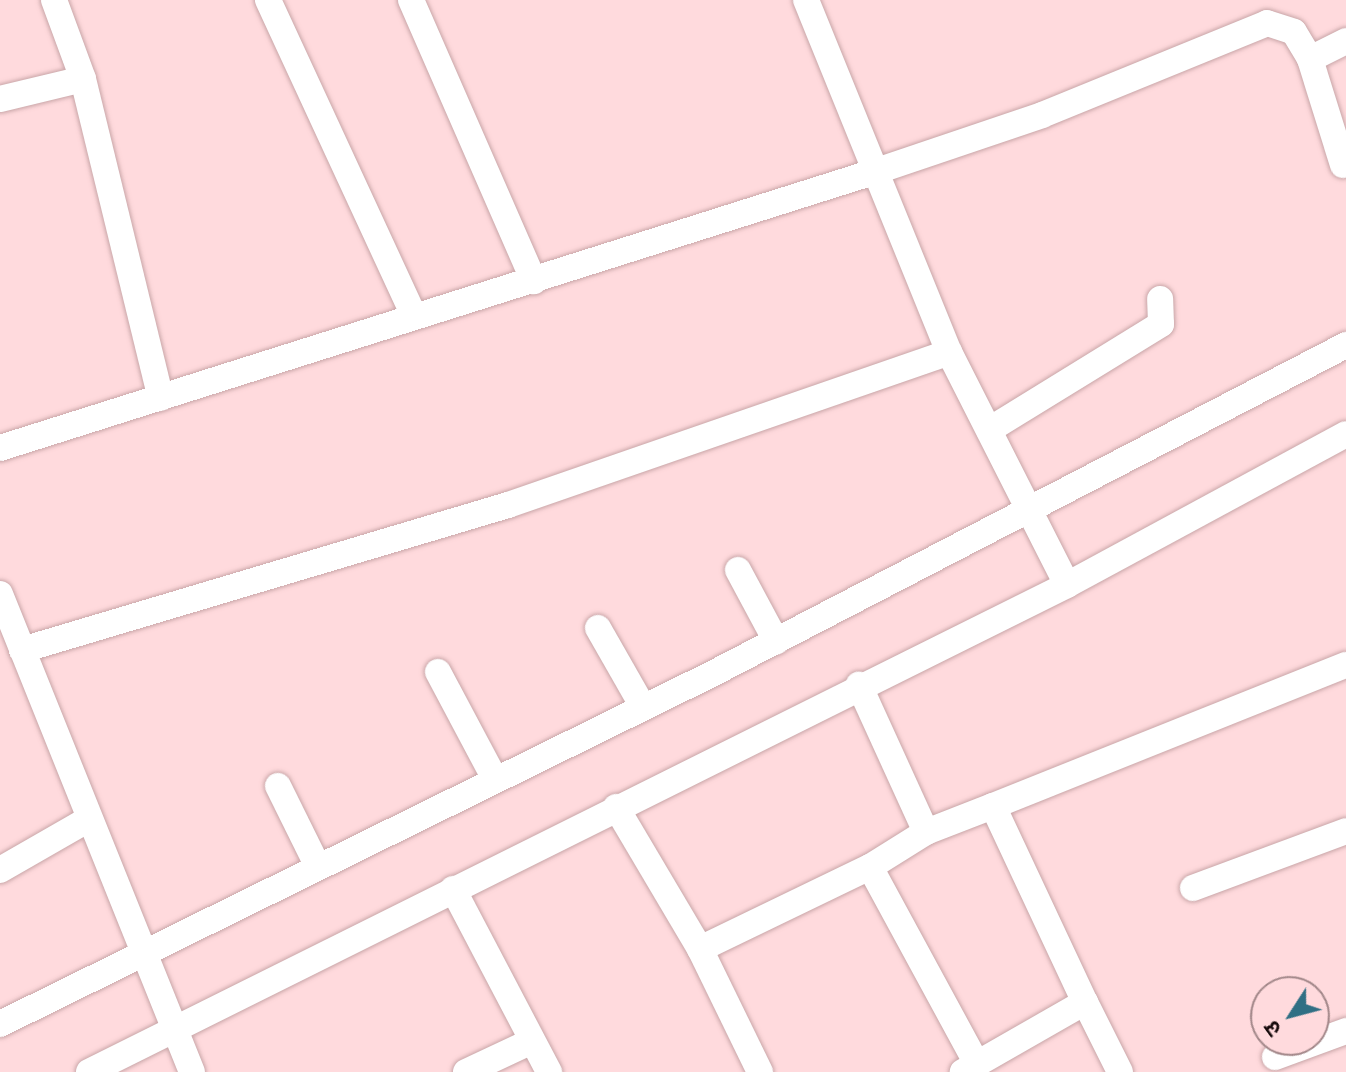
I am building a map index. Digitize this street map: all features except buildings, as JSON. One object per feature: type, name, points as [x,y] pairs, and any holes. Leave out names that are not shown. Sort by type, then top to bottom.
[{"type":"street","points":[[54,0],[83,79],[161,398]]},
{"type":"street","points":[[268,0],[414,316]]},
{"type":"street","points":[[411,0],[534,281]]},
{"type":"street","points":[[806,0],[949,352],[1067,585]]},
{"type":"street","points":[[0,448],[874,172],[1042,115],[1267,23],[1294,32],[1310,59],[1343,165]]},
{"type":"street","points":[[1310,59],[1346,41]]},
{"type":"street","points":[[0,99],[83,79]]},
{"type":"street","points":[[989,430],[1161,324],[1160,299]]},
{"type":"street","points":[[0,1024],[776,641],[1346,345]]},
{"type":"street","points":[[22,650],[508,505],[949,352]]},
{"type":"street","points":[[89,1072],[169,1029],[859,685],[1067,585],[1346,434]]},
{"type":"street","points":[[738,570],[776,641]]},
{"type":"street","points":[[1,601],[87,820],[143,951],[169,1029],[192,1072]]},
{"type":"street","points":[[598,628],[643,707]]},
{"type":"street","points":[[700,949],[870,867],[926,832],[1346,665]]},
{"type":"street","points":[[438,672],[495,779]]},
{"type":"street","points":[[859,685],[926,832]]},
{"type":"street","points":[[278,786],[317,865]]},
{"type":"street","points":[[993,806],[1120,1072]]},
{"type":"street","points":[[616,807],[700,949],[760,1072]]},
{"type":"street","points":[[0,870],[87,820]]},
{"type":"street","points":[[1193,888],[1346,831]]},
{"type":"street","points":[[870,867],[970,1068],[1085,1002]]},
{"type":"street","points":[[453,889],[549,1072]]},
{"type":"street","points":[[1275,1057],[1346,1031]]},
{"type":"street","points":[[466,1072],[532,1041]]}]
